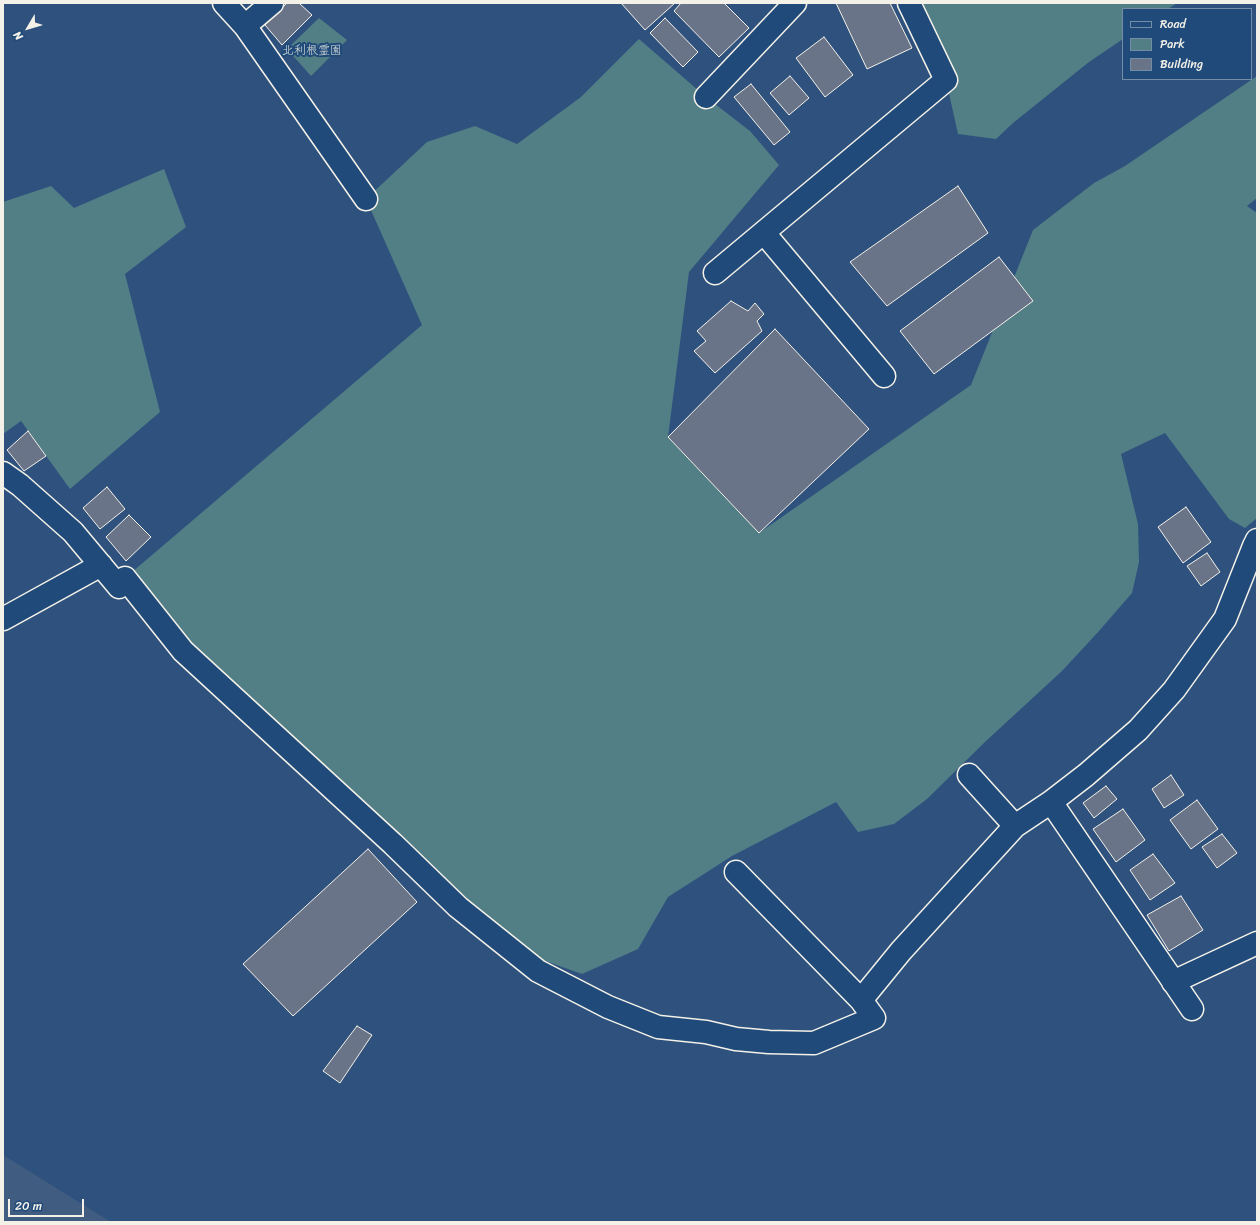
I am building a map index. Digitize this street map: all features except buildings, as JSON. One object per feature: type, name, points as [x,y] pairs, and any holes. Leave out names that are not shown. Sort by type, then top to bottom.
[{"type":"street","points":[[224,3],[245,26],[366,200]]},
{"type":"street","points":[[245,26],[272,3]]},
{"type":"street","points":[[706,97],[795,3]]},
{"type":"street","points":[[715,273],[946,80],[909,3]]},
{"type":"street","points":[[764,233],[884,376]]},
{"type":"street","points":[[3,473],[20,485],[73,532],[119,587],[125,578],[183,652],[393,844],[458,907],[538,971],[608,1007],[658,1027],[706,1032],[736,1038],[769,1042],[814,1043],[874,1018],[861,1000],[736,872]]},
{"type":"street","points":[[861,1000],[901,951],[1015,826],[1051,802],[1138,730],[1174,690],[1225,619],[1257,540]]},
{"type":"street","points":[[3,619],[101,565]]},
{"type":"street","points":[[969,775],[1015,826]]},
{"type":"street","points":[[1051,802],[1192,1009]]},
{"type":"street","points":[[1173,982],[1257,943]]},
{"type":"shaded area","points":[[3,1155],[111,1222],[3,1222]]},
{"type":"green space","points":[[898,3],[1177,3],[1170,8],[1122,8],[1122,40],[1089,62],[1013,123],[996,139],[958,134],[946,80]]},
{"type":"green space","name":"北利根霊園","points":[[319,18],[347,40],[311,76],[287,49]]},
{"type":"green space","points":[[639,39],[706,97],[750,131],[779,165],[689,272],[668,437],[759,533],[971,385],[1033,230],[1094,183],[1125,166],[1257,76],[1257,198],[1247,206],[1257,213],[1257,518],[1245,528],[1229,519],[1165,433],[1121,454],[1138,524],[1139,562],[1132,593],[1062,671],[986,741],[927,799],[894,824],[858,832],[836,802],[732,856],[668,897],[638,949],[582,974],[509,948],[415,866],[125,578],[422,325],[366,199],[427,142],[475,126],[517,144],[581,97]]},
{"type":"green space","points":[[164,169],[186,227],[125,274],[160,412],[70,489],[21,421],[3,434],[3,202],[51,186],[74,208]]}]
